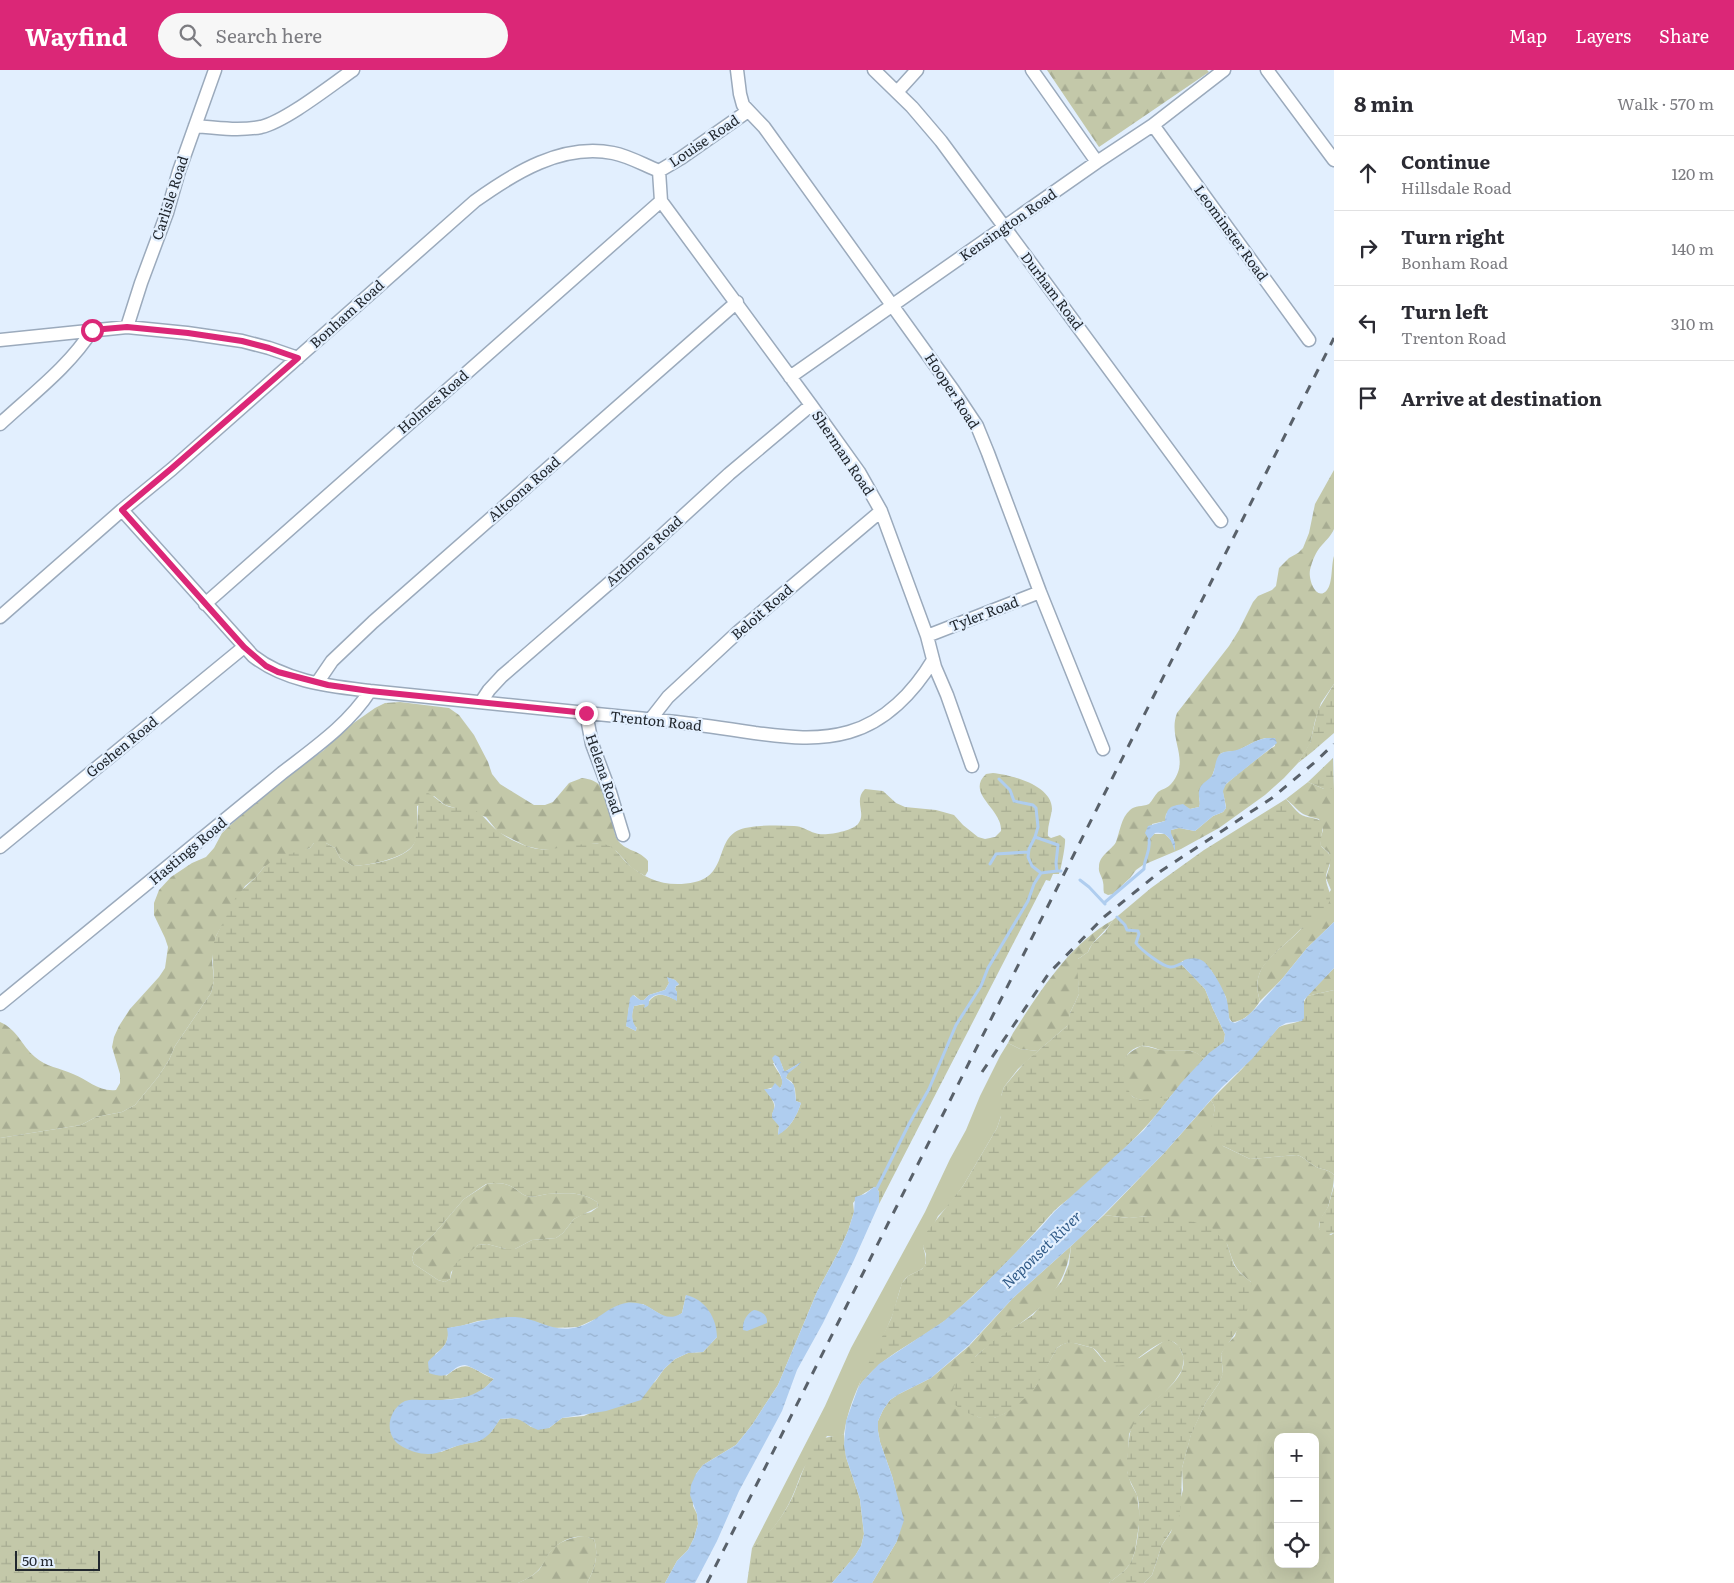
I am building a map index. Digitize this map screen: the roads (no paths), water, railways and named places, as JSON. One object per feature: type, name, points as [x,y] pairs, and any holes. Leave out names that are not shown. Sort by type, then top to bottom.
[{"type":"street","name":"Carlisle Road","points":[[127,327],[215,70]]},
{"type":"street","points":[[195,126],[231,129],[272,123],[353,70]]},
{"type":"street","name":"Hooper Road","points":[[737,70],[741,100],[748,111],[764,127],[977,426],[1040,592],[1104,749]]},
{"type":"street","name":"Durham Road","points":[[874,70],[912,107],[941,141],[1221,521]]},
{"type":"street","points":[[897,92],[917,70]]},
{"type":"street","points":[[1032,70],[1097,162]]},
{"type":"street","name":"Kensington Road","points":[[790,377],[1097,162],[1154,125],[1224,70]]},
{"type":"street","points":[[1267,70],[1334,160]]},
{"type":"street","name":"Louise Road","points":[[660,171],[748,111]]},
{"type":"street","name":"Leominster Road","points":[[1154,125],[1309,340]]},
{"type":"street","name":"Bonham Road","points":[[0,617],[475,201],[502,182],[534,165],[568,154],[598,152],[619,155],[660,171]]},
{"type":"street","points":[[660,171],[662,201]]},
{"type":"street","name":"Sherman Road","points":[[662,201],[812,405],[859,472],[881,511],[972,766]]},
{"type":"street","name":"Holmes Road","points":[[204,604],[662,201]]},
{"type":"street","name":"Altoona Road","points":[[317,683],[332,661],[380,615],[737,302]]},
{"type":"street","points":[[0,340],[127,327],[242,341],[298,358]]},
{"type":"street","points":[[0,424],[66,364],[84,344],[92,330]]},
{"type":"street","name":"Ardmore Road","points":[[481,702],[502,676],[622,572],[729,474],[812,405]]},
{"type":"street","name":"Trenton Road","points":[[122,510],[244,647],[272,669],[284,675],[317,683],[370,691],[802,738],[836,736],[864,727],[889,711],[911,690],[933,660]]},
{"type":"street","name":"Beloit Road","points":[[650,720],[668,697],[738,632],[881,511]]},
{"type":"street","name":"Tyler Road","points":[[927,636],[1040,592]]},
{"type":"street","name":"Goshen Road","points":[[0,847],[244,647]]},
{"type":"street","name":"Hastings Road","points":[[0,1004],[282,773],[323,742],[356,710],[370,691]]},
{"type":"street","name":"Helena Road","points":[[586,713],[592,744],[612,797],[623,835]]},
{"type":"water","points":[[1266,738],[1275,738],[1277,743],[1226,784],[1223,791],[1226,808],[1223,812],[1213,816],[1195,831],[1179,828],[1171,830],[1175,851],[1170,840],[1163,833],[1155,833],[1149,840],[1145,833],[1148,826],[1165,821],[1170,808],[1183,804],[1190,809],[1199,807],[1200,788],[1213,775],[1216,761],[1221,753],[1237,750]]},
{"type":"water","name":"Neponset River","points":[[1334,922],[1334,968],[1304,1000],[1304,1018],[1302,1021],[1286,1023],[1279,1027],[1252,1059],[1222,1087],[1165,1152],[1081,1237],[1013,1298],[969,1345],[931,1378],[890,1400],[878,1421],[878,1431],[904,1520],[897,1541],[872,1583],[832,1583],[855,1556],[861,1546],[864,1534],[860,1499],[844,1445],[846,1421],[862,1382],[879,1364],[944,1321],[973,1296],[1055,1211],[1144,1130],[1181,1083],[1209,1053],[1224,1042],[1225,1034],[1205,989],[1181,964],[1184,960],[1198,959],[1210,968],[1226,997],[1230,1021],[1235,1023],[1245,1018],[1255,1009],[1307,948]]},
{"type":"water","points":[[667,977],[679,984],[675,989],[677,1001],[663,995],[656,995],[649,1000],[648,1005],[644,1008],[645,1005],[643,1004],[634,1006],[632,1017],[636,1031],[626,1026],[630,998],[633,995],[640,1000],[644,1000],[649,995],[665,990],[669,983]]},
{"type":"water","points":[[775,1055],[779,1057],[784,1071],[801,1062],[786,1078],[794,1085],[796,1101],[801,1103],[792,1121],[778,1135],[779,1126],[772,1118],[774,1102],[764,1089],[771,1089],[775,1083],[780,1088],[782,1085],[781,1077],[772,1058]]},
{"type":"water","points":[[874,1187],[879,1192],[879,1204],[854,1260],[797,1370],[782,1411],[739,1491],[717,1541],[695,1583],[665,1583],[677,1561],[688,1550],[698,1524],[697,1514],[690,1495],[691,1485],[696,1474],[703,1465],[736,1445],[752,1425],[778,1385],[817,1292],[848,1231],[854,1212],[855,1197],[865,1194]]},
{"type":"water","points":[[686,1295],[693,1297],[709,1310],[715,1323],[717,1337],[703,1352],[688,1353],[675,1359],[664,1369],[641,1400],[606,1411],[562,1418],[549,1428],[538,1430],[521,1420],[513,1418],[500,1419],[483,1439],[432,1454],[409,1450],[397,1443],[392,1437],[390,1430],[391,1417],[399,1405],[405,1401],[462,1398],[479,1392],[494,1379],[465,1365],[456,1368],[447,1375],[442,1376],[429,1373],[428,1362],[443,1348],[447,1340],[447,1328],[498,1318],[515,1317],[561,1329],[569,1329],[590,1322],[613,1307],[628,1303],[643,1304],[662,1315],[671,1317],[682,1313]]},
{"type":"water","points":[[754,1310],[764,1314],[767,1323],[747,1331],[743,1330],[746,1318]]},
{"type":"waterway","points":[[999,779],[1010,790],[1014,801],[1033,805],[1036,808],[1038,827],[1029,849],[1028,857],[1032,866],[1041,873],[1057,871]]},
{"type":"waterway","points":[[1035,837],[1058,845],[1056,863],[1057,871],[1061,871]]},
{"type":"waterway","points":[[1104,903],[1144,869],[1149,840]]},
{"type":"waterway","points":[[990,864],[996,854],[1028,852]]},
{"type":"waterway","points":[[877,1188],[929,1089],[956,1025],[981,986],[988,968],[1028,901],[1034,884],[1041,873]]},
{"type":"waterway","points":[[1080,880],[1105,904]]},
{"type":"waterway","points":[[1117,917],[1127,930],[1138,931],[1136,943],[1157,961],[1170,967],[1185,963]]},
{"type":"railway","points":[[707,1583],[1334,338]]},
{"type":"railway","points":[[982,1072],[1049,973],[1104,917],[1161,871],[1272,798],[1334,744]]}]
